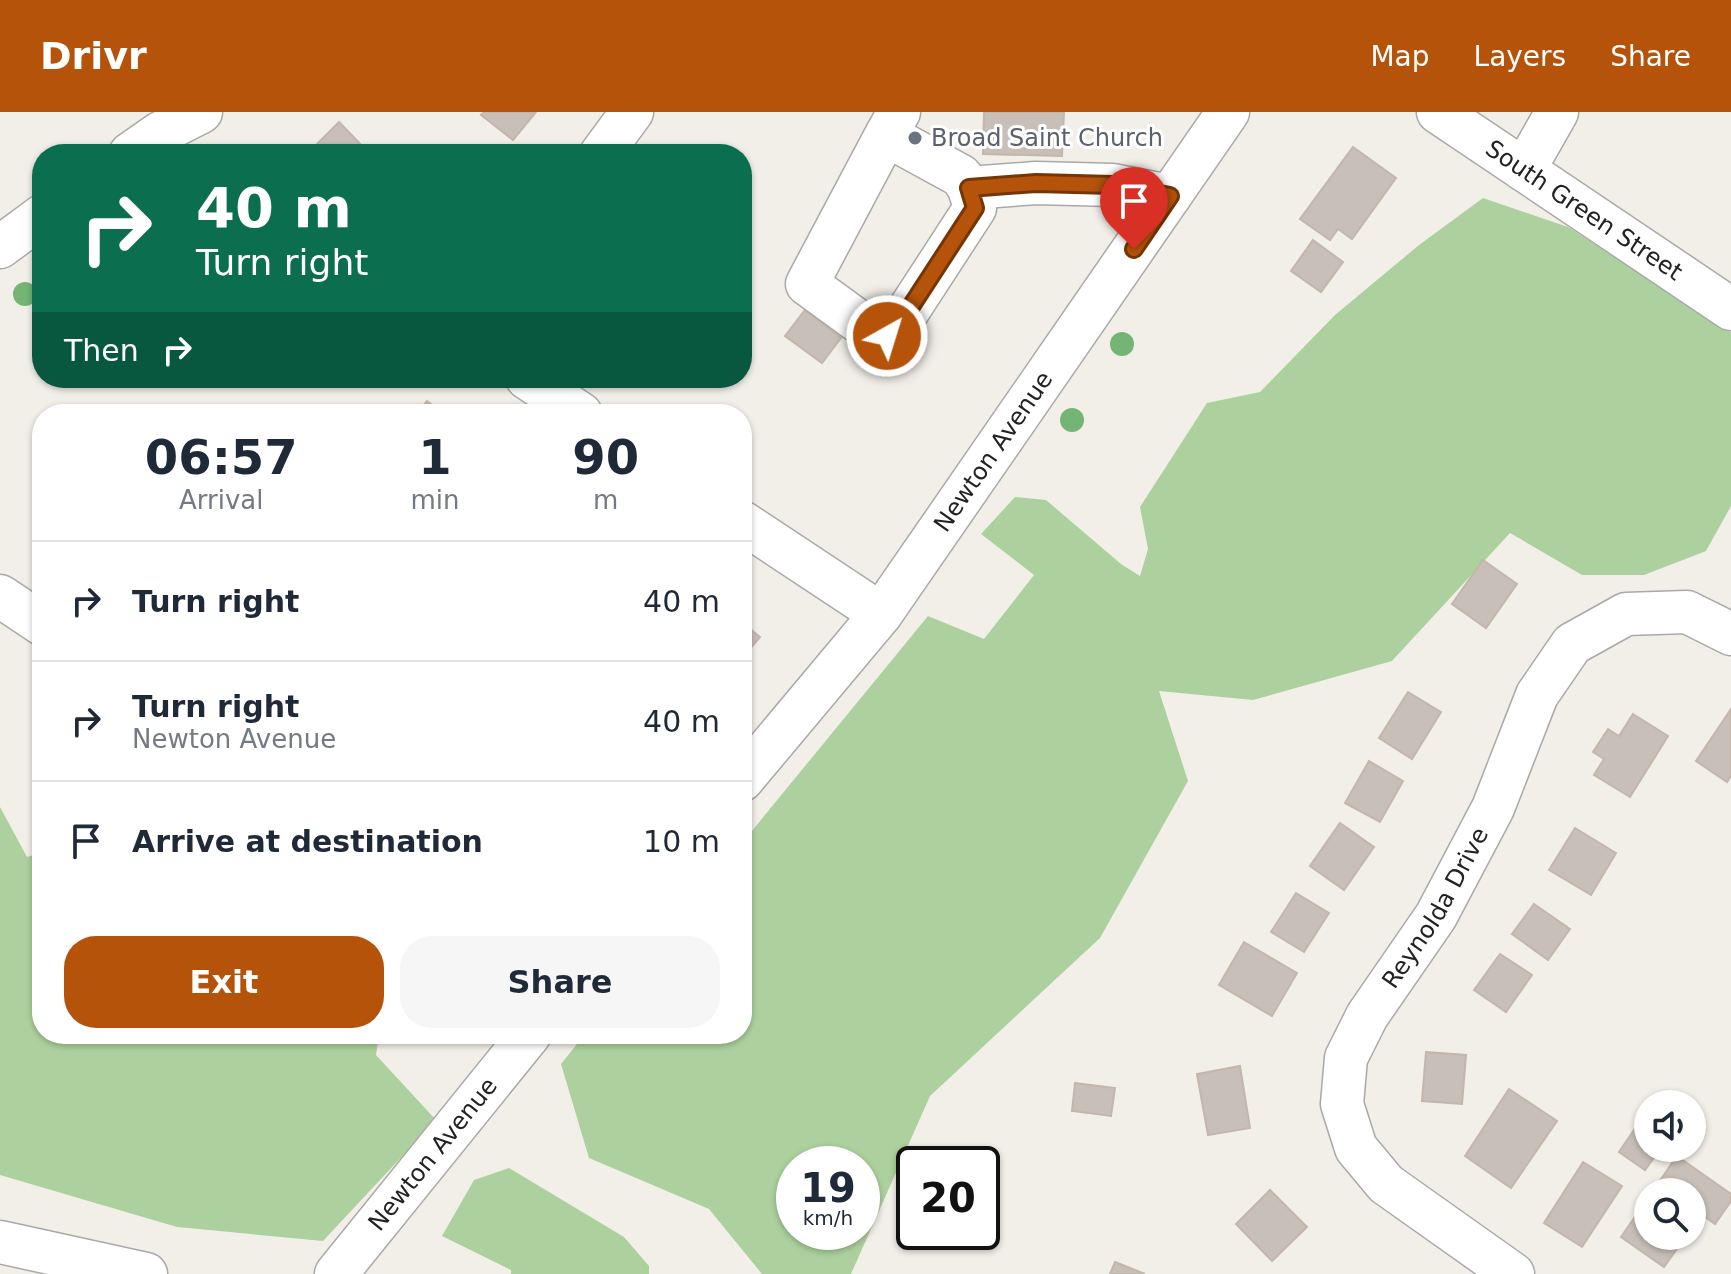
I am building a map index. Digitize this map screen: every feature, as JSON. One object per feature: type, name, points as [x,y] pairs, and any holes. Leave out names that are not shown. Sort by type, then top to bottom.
[{"type":"street","points":[[160,138],[201,112]]},
{"type":"street","points":[[608,144],[632,112]]},
{"type":"street","name":"Newton Avenue","points":[[752,768],[881,614],[1228,112]]},
{"type":"street","name":"South Green Street","points":[[1438,112],[1731,309]]},
{"type":"street","points":[[1524,170],[1557,112]]},
{"type":"street","points":[[892,123],[961,176],[969,188],[975,208],[895,331],[887,336],[877,335],[807,284],[892,123]]},
{"type":"street","points":[[969,188],[1036,183],[1113,185],[1170,196]]},
{"type":"street","points":[[0,247],[32,223]]},
{"type":"street","points":[[542,388],[566,404]]},
{"type":"street","points":[[752,529],[881,614]]},
{"type":"street","points":[[0,596],[32,617]]},
{"type":"street","name":"Reynolda Drive","points":[[1513,1274],[1386,1184],[1356,1148],[1342,1104],[1346,1058],[1367,1016],[1436,916],[1493,808],[1537,695],[1572,644],[1626,614],[1687,612],[1731,634]]},
{"type":"street","name":"Newton Avenue","points":[[336,1274],[522,1044]]},
{"type":"street","points":[[0,1242],[146,1274]]},
{"type":"green space","points":[[1483,198],[1568,227],[1731,332],[1731,506],[1706,551],[1644,575],[1582,575],[1510,533],[1392,661],[1253,700],[1159,691],[1188,781],[1100,938],[930,1096],[908,1146],[896,1146],[896,1173],[880,1209],[880,1146],[776,1146],[776,1250],[862,1250],[851,1274],[762,1274],[709,1209],[589,1158],[561,1064],[577,1044],[752,1044],[752,831],[928,616],[984,639],[1034,575],[981,534],[1015,497],[1046,500],[1121,564],[1140,576],[1148,549],[1140,507],[1207,403],[1260,392],[1335,315],[1419,245]]},
{"type":"green space","points":[[0,807],[27,857],[32,855],[32,1044],[378,1044],[376,1055],[436,1120],[323,1241],[177,1227],[0,1175]]},
{"type":"green space","points":[[509,1168],[624,1237],[649,1266],[649,1274],[511,1274],[511,1270],[442,1236],[474,1180]]},
{"type":"building","points":[[484,112],[536,112],[513,140],[481,115]]},
{"type":"building","points":[[984,112],[1064,112],[1062,156],[983,154]]},
{"type":"building","points":[[339,122],[360,144],[317,144]]},
{"type":"building","points":[[1353,147],[1396,178],[1352,239],[1338,229],[1330,240],[1300,219]]},
{"type":"building","points":[[1313,240],[1343,262],[1321,292],[1291,271]]},
{"type":"building","points":[[805,310],[841,338],[822,363],[785,336]]},
{"type":"building","points":[[1483,560],[1517,584],[1486,628],[1452,604]]},
{"type":"building","points":[[752,630],[760,637],[752,646]]},
{"type":"building","points":[[1408,692],[1441,712],[1412,759],[1379,738]]},
{"type":"building","points":[[1731,709],[1731,776],[1727,782],[1696,761]]},
{"type":"building","points":[[1633,714],[1668,736],[1630,797],[1594,775],[1604,759],[1593,752],[1608,729],[1619,736]]},
{"type":"building","points":[[1369,761],[1403,781],[1380,822],[1345,803]]},
{"type":"building","points":[[1340,823],[1374,847],[1344,890],[1310,866]]},
{"type":"building","points":[[1575,828],[1616,853],[1591,895],[1549,870]]},
{"type":"building","points":[[1296,893],[1329,913],[1304,952],[1271,932]]},
{"type":"building","points":[[1534,904],[1570,929],[1548,960],[1512,934]]},
{"type":"building","points":[[1244,942],[1297,973],[1272,1016],[1219,985]]},
{"type":"building","points":[[1500,954],[1532,975],[1506,1012],[1474,990]]},
{"type":"building","points":[[1426,1052],[1466,1055],[1462,1104],[1422,1101]]},
{"type":"building","points":[[1240,1066],[1250,1128],[1208,1135],[1197,1074]]},
{"type":"building","points":[[1075,1083],[1115,1088],[1111,1116],[1072,1111]]},
{"type":"building","points":[[1509,1089],[1557,1121],[1511,1188],[1465,1156]]},
{"type":"building","points":[[1634,1130],[1634,1162],[1651,1162],[1645,1170],[1619,1152]]},
{"type":"building","points":[[1583,1162],[1622,1186],[1582,1247],[1544,1223]]},
{"type":"building","points":[[1673,1162],[1686,1162],[1731,1194],[1731,1201],[1715,1224],[1706,1218],[1706,1178],[1662,1178]]},
{"type":"building","points":[[1270,1190],[1307,1227],[1272,1261],[1236,1224]]},
{"type":"building","points":[[1634,1218],[1634,1246],[1621,1237]]},
{"type":"building","points":[[1640,1250],[1676,1250],[1664,1267]]},
{"type":"building","points":[[1115,1262],[1145,1274],[1110,1274]]},
{"type":"place","name":"Broad Saint Church","points":[[915,138]]},
{"type":"route","points":[[887,336],[895,331],[975,208],[969,188],[1036,183],[1113,185],[1170,196],[1134,249]]}]
